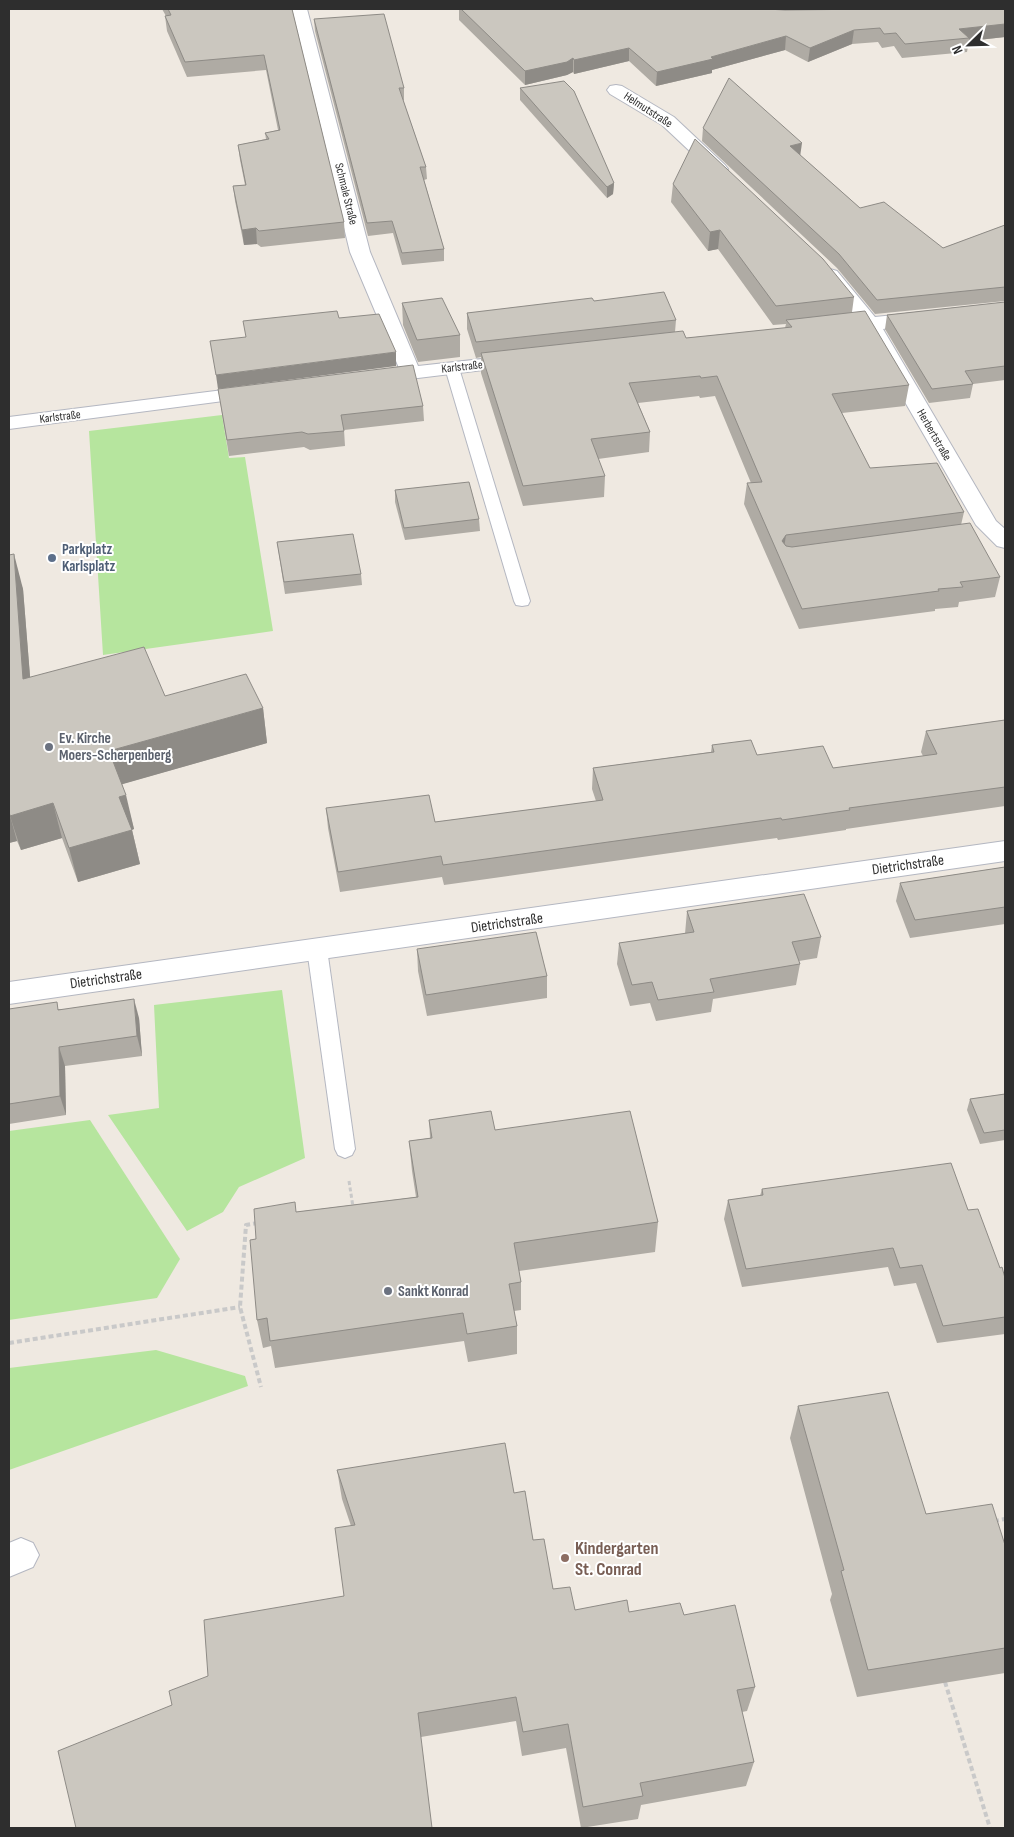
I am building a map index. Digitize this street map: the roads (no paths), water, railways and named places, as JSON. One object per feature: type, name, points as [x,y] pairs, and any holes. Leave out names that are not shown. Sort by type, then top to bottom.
[{"type":"street","name":"Schmale Straße","points":[[299,9],[360,252],[411,373]]},
{"type":"street","name":"Helmutstraße","points":[[616,90],[668,121],[731,180]]},
{"type":"street","points":[[815,260],[829,273],[870,324]]},
{"type":"street","points":[[820,329],[947,315]]},
{"type":"street","name":"Herbertstraße","points":[[870,324],[979,529],[1005,541]]},
{"type":"street","name":"Karlstraße","points":[[362,379],[542,358]]},
{"type":"street","name":"Karlstraße","points":[[9,423],[274,390]]},
{"type":"street","name":"Dietrichstraße","points":[[9,993],[1005,851]]},
{"type":"lane","points":[[452,368],[522,601]]},
{"type":"lane","points":[[317,949],[345,1149]]},
{"type":"place","name":"Parkplatz Karlsplatz","points":[[52,558]]},
{"type":"place","name":"Ev. Kirche Moers-Scherpenberg","points":[[49,747]]},
{"type":"place","name":"Sankt Konrad","points":[[388,1291]]},
{"type":"place","name":"Kindergarten St. Conrad","points":[[565,1558]]}]
